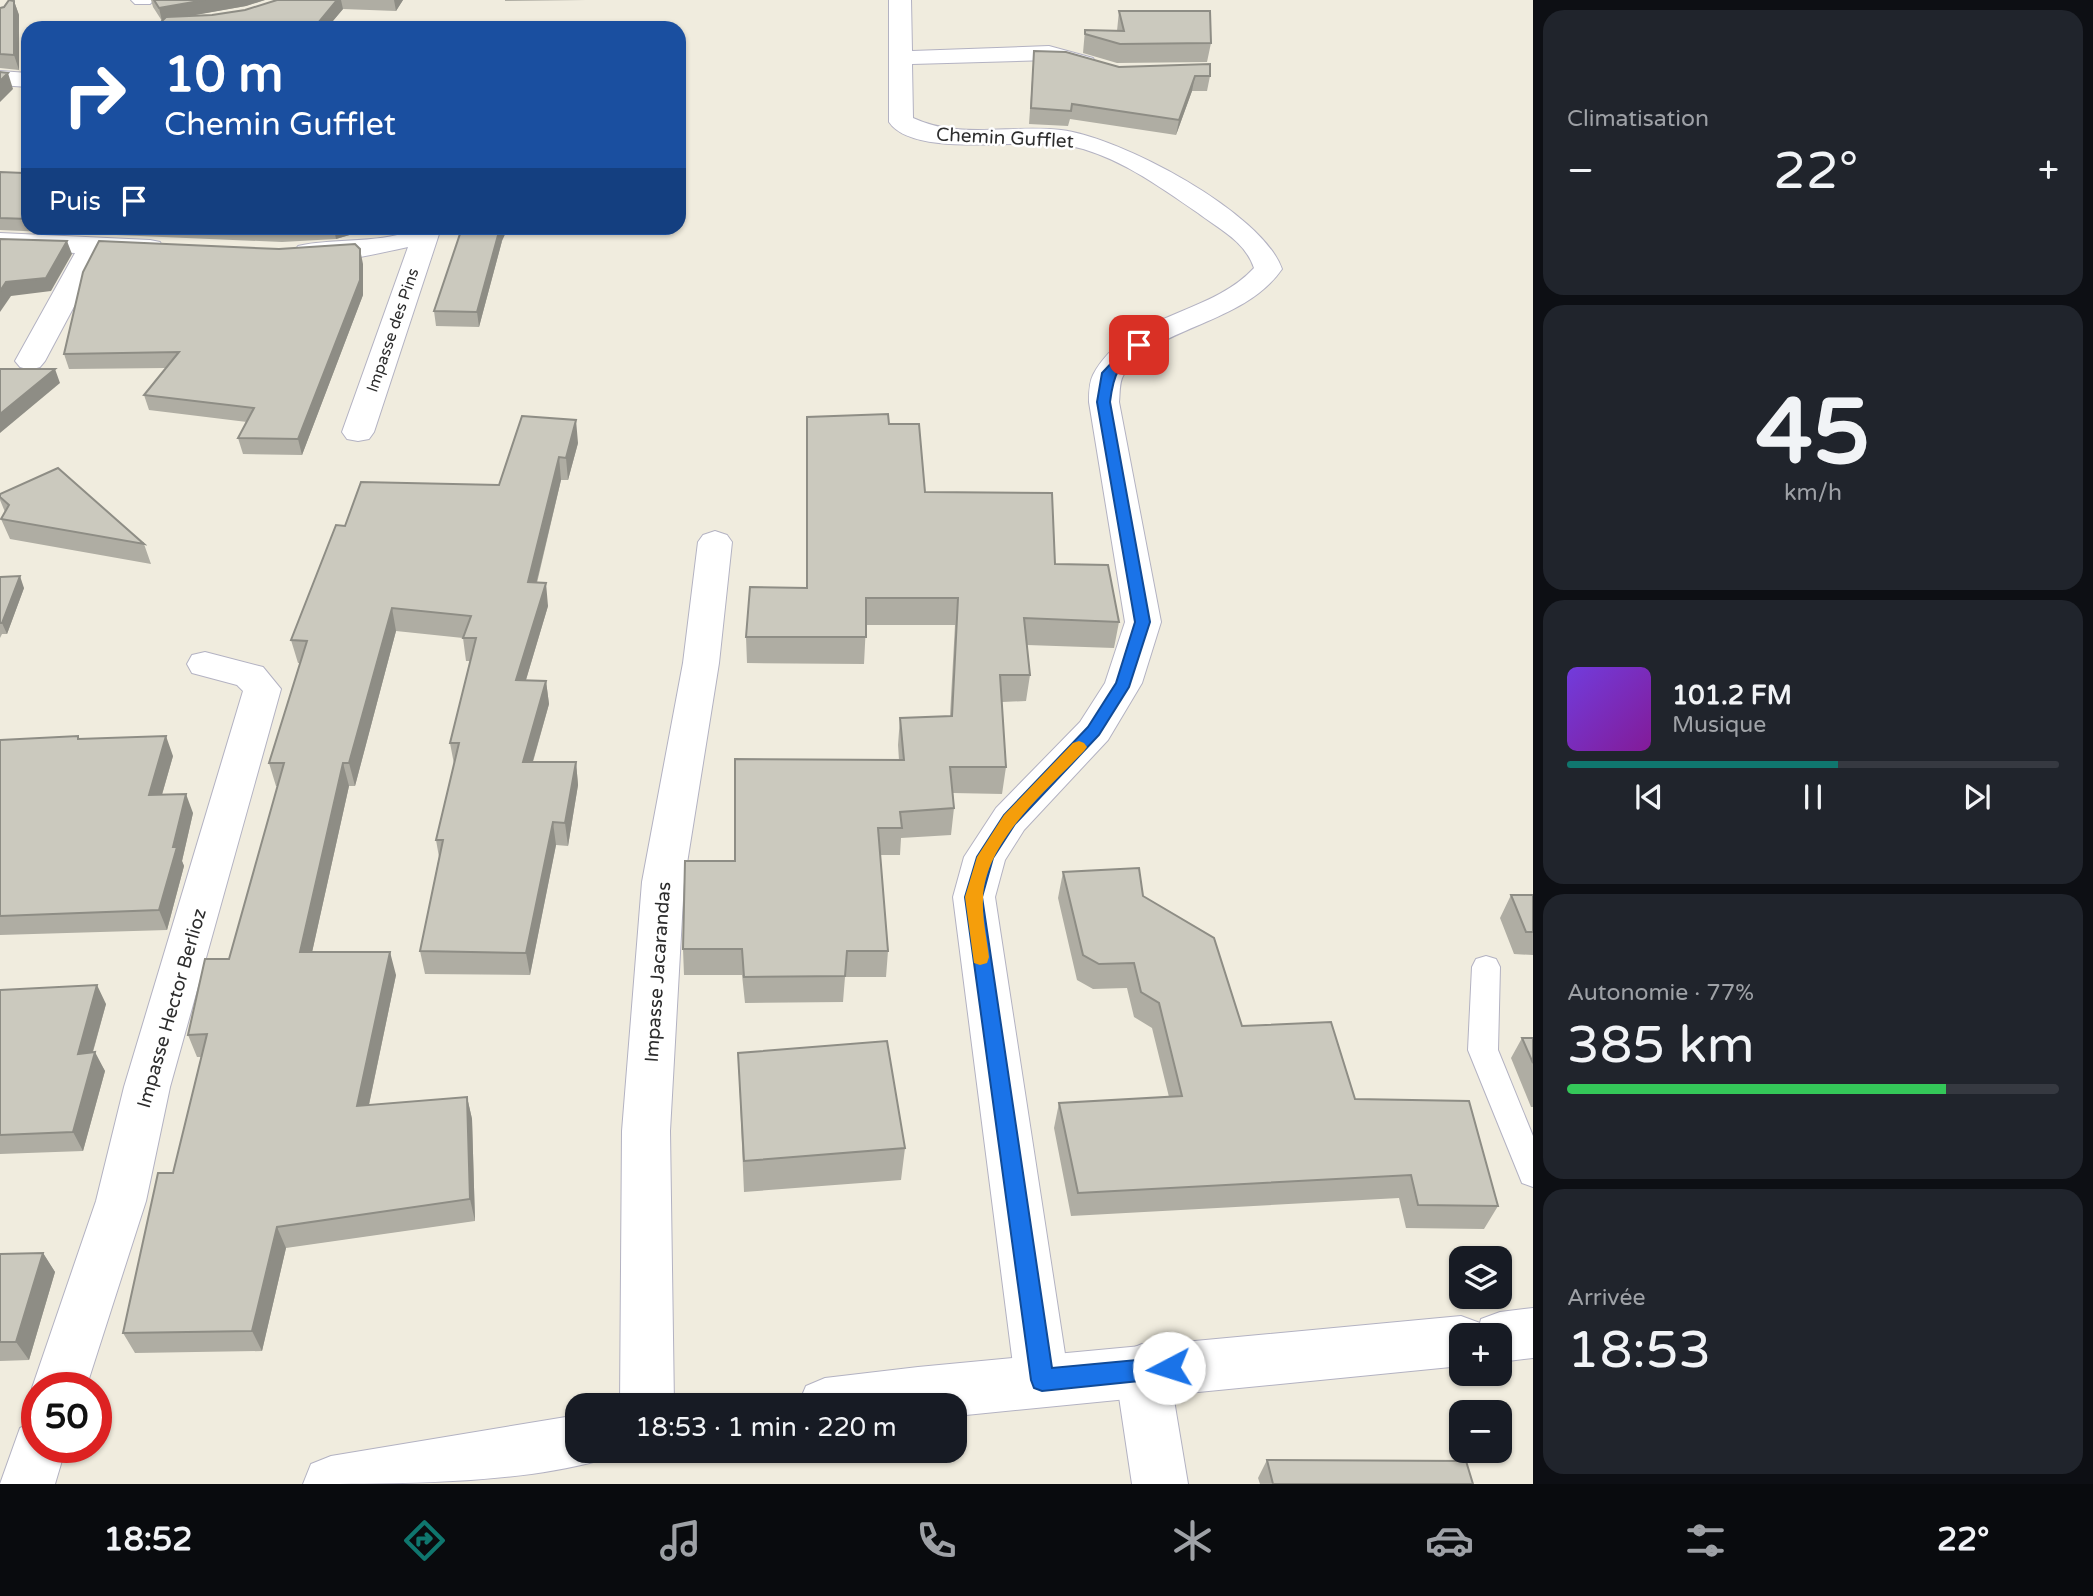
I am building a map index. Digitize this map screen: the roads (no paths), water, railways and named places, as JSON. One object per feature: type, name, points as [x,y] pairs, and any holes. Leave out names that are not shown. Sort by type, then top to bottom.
[{"type":"street","name":"Chemin Gufflet","points":[[900,0],[901,122],[915,130],[959,137],[1060,137],[1088,142],[1118,152],[1147,167],[1243,233],[1266,257],[1268,269],[1261,280],[1235,298],[1139,345],[1121,359],[1107,376],[1104,402],[1143,622],[1123,684],[1100,722],[1010,819],[985,857],[974,897],[1042,1380]]},
{"type":"street","points":[[900,58],[1049,53],[1069,56],[1109,71]]},
{"type":"street","points":[[0,78],[21,80]]},
{"type":"street","points":[[341,235],[356,248]]},
{"type":"street","points":[[282,253],[356,248],[413,235]]},
{"type":"street","name":"Impasse des Pins","points":[[358,432],[425,235]]},
{"type":"street","points":[[0,241],[174,249]]},
{"type":"street","points":[[30,361],[93,245]]},
{"type":"street","name":"Impasse Jacarandas","points":[[647,1393],[646,1132],[663,882],[701,663],[715,542]]},
{"type":"street","name":"Impasse Hector Berlioz","points":[[64,1372],[121,1201],[147,1087],[262,689],[250,676],[205,664]]},
{"type":"street","points":[[1512,1336],[1533,1333]]},
{"type":"street","points":[[929,1393],[1142,1370],[1449,1342]]},
{"type":"street","points":[[1142,1370],[1160,1484]]},
{"type":"street","points":[[331,1484],[565,1444]]},
{"type":"street","points":[[27,1484],[34,1463]]},
{"type":"lane","points":[[1486,967],[1483,1051],[1533,1173]]}]
